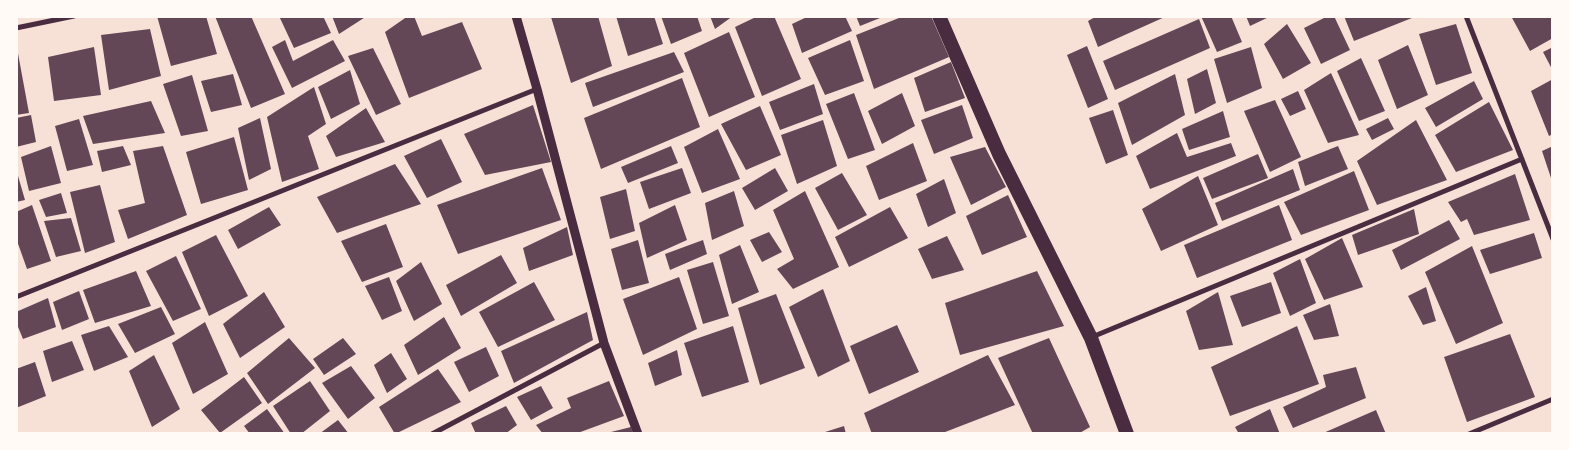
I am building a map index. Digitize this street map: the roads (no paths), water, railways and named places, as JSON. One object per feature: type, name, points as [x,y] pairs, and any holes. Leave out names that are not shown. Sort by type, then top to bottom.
[{"type":"highway","points":[[939,16],[1000,154],[1091,338],[1127,434]]},
{"type":"street","points":[[516,16],[604,344],[638,434]]},
{"type":"street","points":[[1466,16],[1553,240]]},
{"type":"street","points":[[16,28],[71,17]]},
{"type":"street","points":[[16,297],[537,89]]},
{"type":"street","points":[[1091,338],[1522,158]]},
{"type":"street","points":[[432,434],[604,344]]},
{"type":"street","points":[[1469,434],[1553,399]]}]
